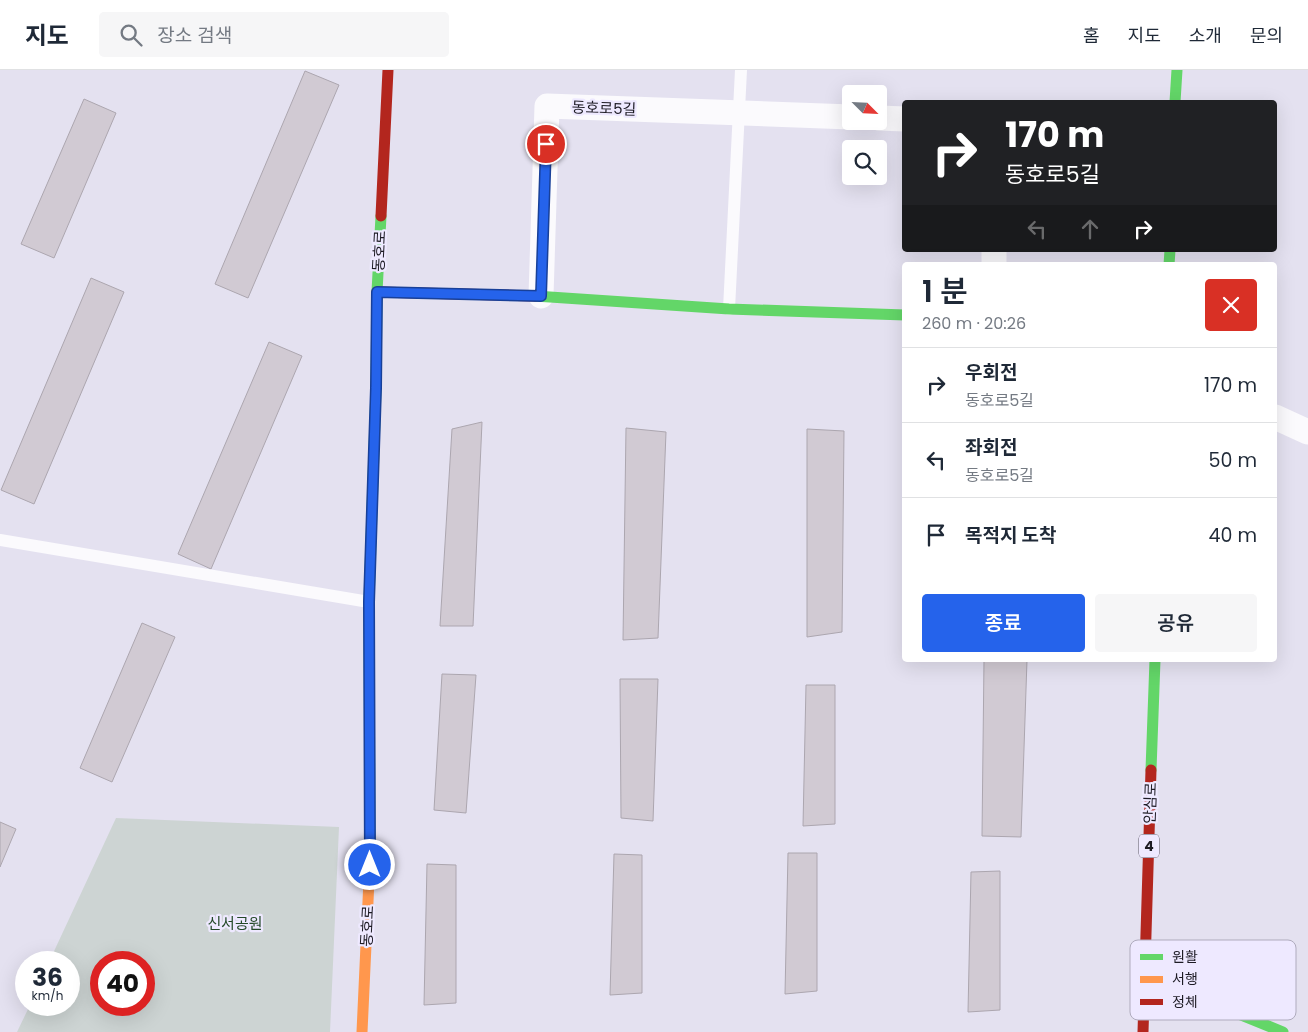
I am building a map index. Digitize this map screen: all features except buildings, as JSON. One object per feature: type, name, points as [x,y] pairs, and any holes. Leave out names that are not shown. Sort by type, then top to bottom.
[{"type":"street","name":"동호로","points":[[362,1032],[370,865],[369,602],[377,292],[388,70]]},
{"type":"street","points":[[1176,100],[1177,70]]},
{"type":"street","name":"동호로5길","points":[[541,296],[546,106],[842,117]]},
{"type":"street","points":[[888,118],[902,119]]},
{"type":"street","points":[[377,292],[541,296],[729,309],[902,315]]},
{"type":"street","points":[[1277,417],[1308,432]]},
{"type":"street","name":"안심로","points":[[1146,940],[1155,662]]},
{"type":"street","points":[[1253,1020],[1283,1032]]},
{"type":"lane","points":[[729,309],[741,70]]},
{"type":"lane","points":[[0,540],[369,602]]},
{"type":"green space","name":"신서공원","points":[[116,818],[339,827],[330,1032],[17,1032],[25,1016],[80,1016],[80,951],[54,951]]},
{"type":"traffic: fast","points":[[1175,100],[1177,70]]},
{"type":"traffic: fast","points":[[370,858],[369,602],[377,292],[381,216]]},
{"type":"traffic: fast","points":[[1169,262],[1170,252]]},
{"type":"traffic: fast","points":[[535,296],[729,309],[902,315]]},
{"type":"traffic: fast","points":[[1151,770],[1155,662]]},
{"type":"traffic: fast","points":[[1253,1020],[1283,1032]]},
{"type":"traffic: slow","points":[[362,1032],[370,858]]},
{"type":"traffic: jam","points":[[381,216],[388,70]]},
{"type":"traffic: jam","points":[[377,292],[535,296]]},
{"type":"traffic: jam","points":[[1146,940],[1151,770]]},
{"type":"traffic: jam","points":[[1143,1020],[1143,1032]]},
{"type":"route","points":[[370,865],[369,602],[377,292],[541,296],[546,144]]}]
